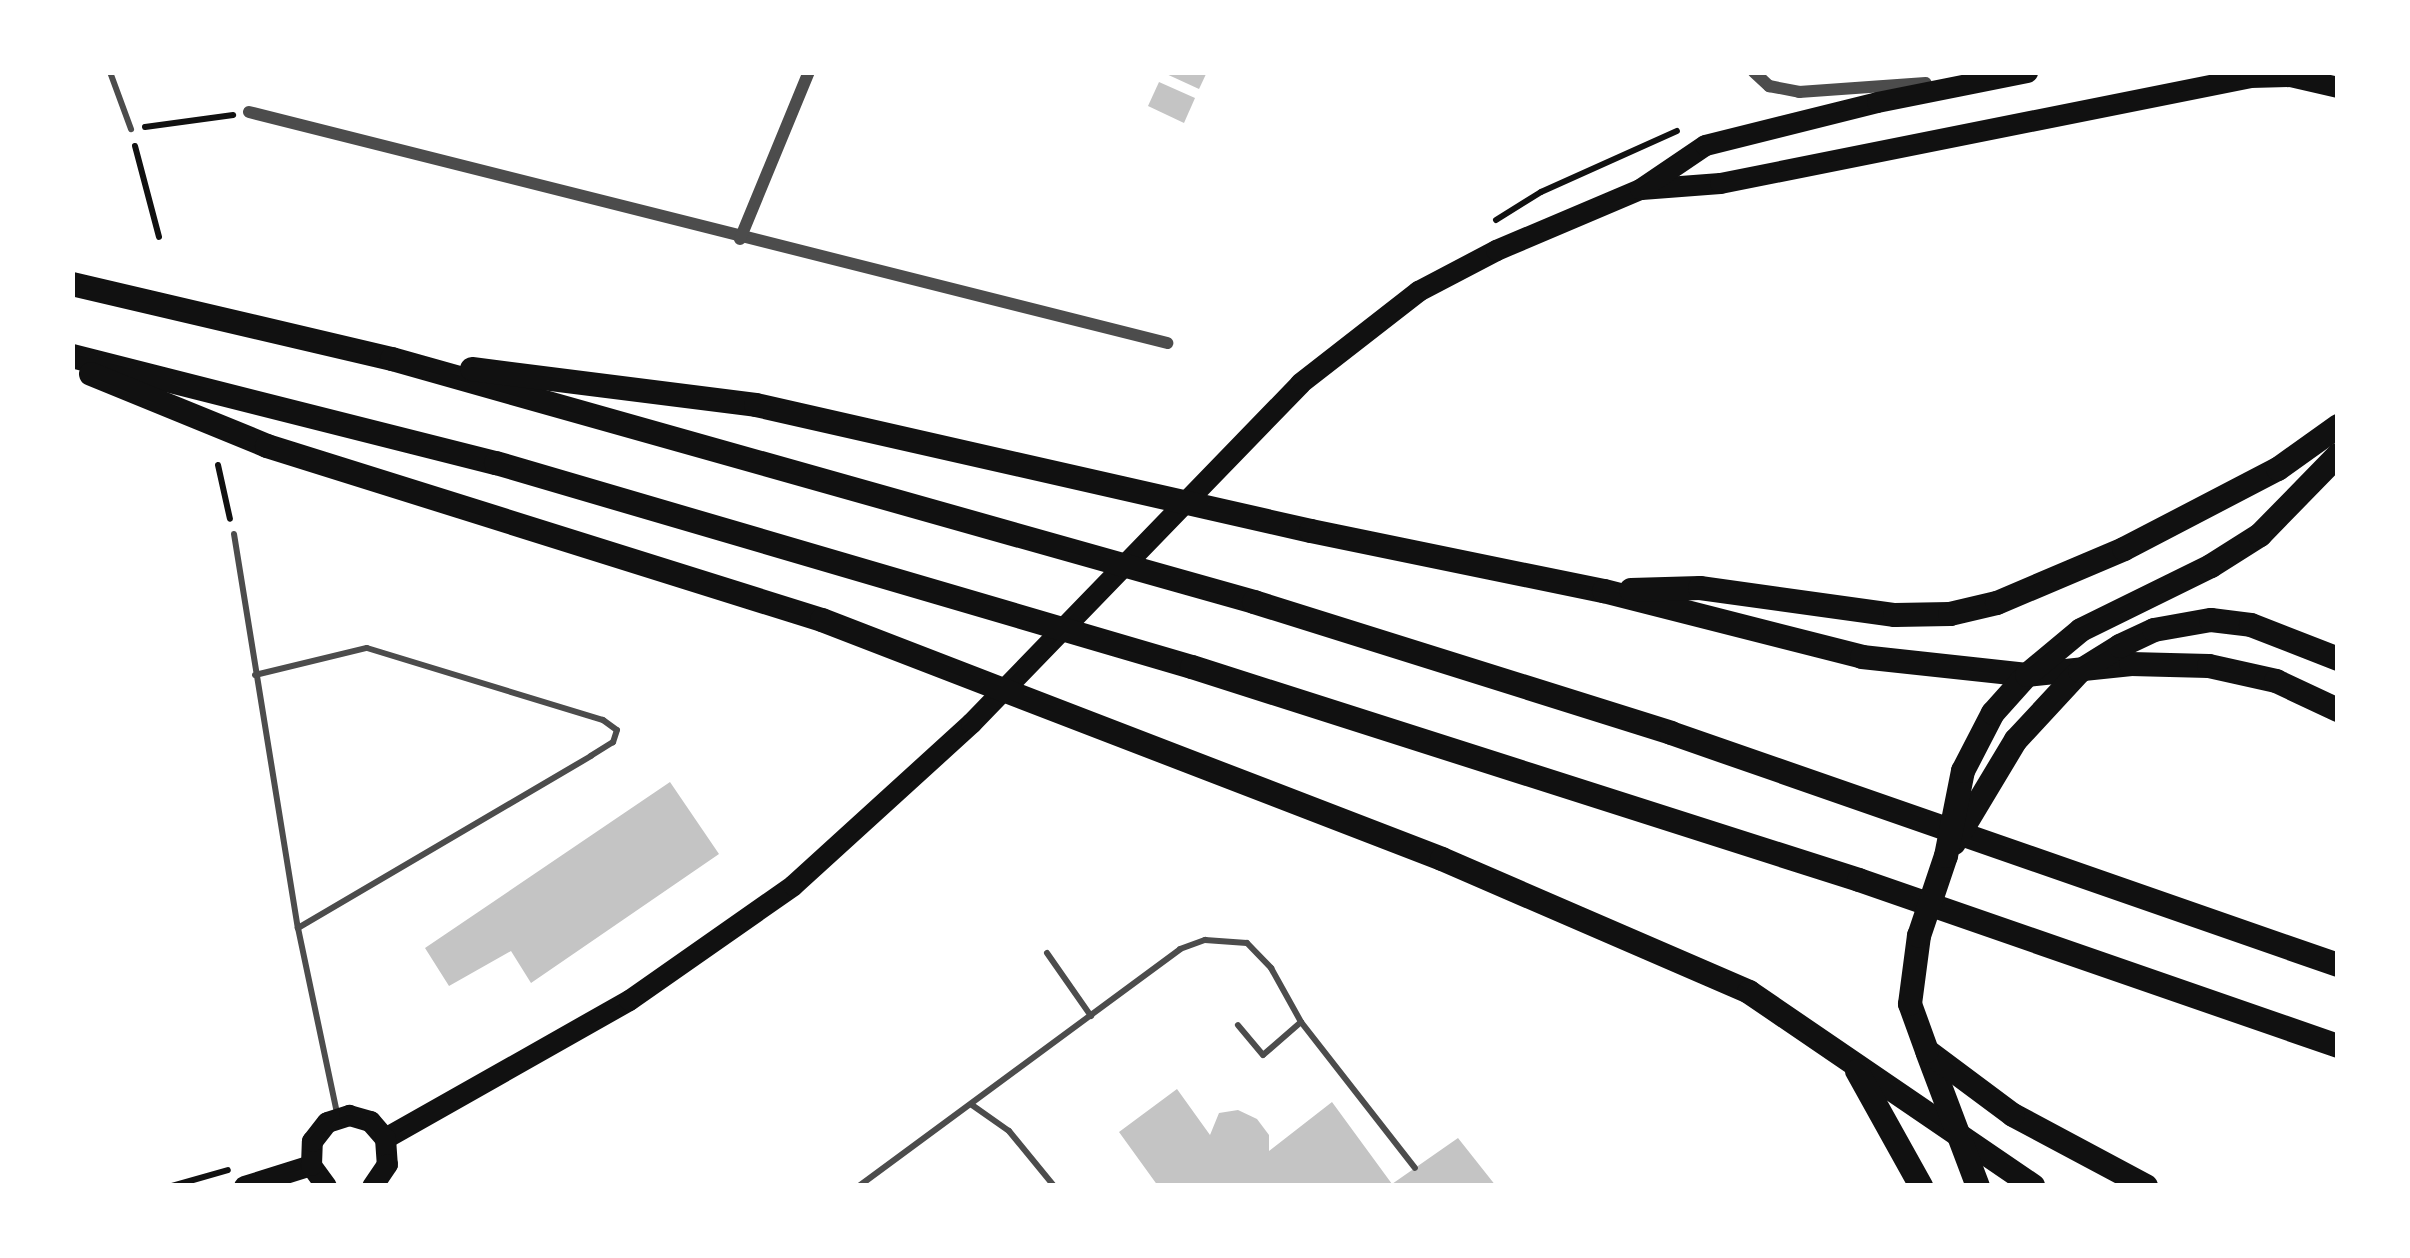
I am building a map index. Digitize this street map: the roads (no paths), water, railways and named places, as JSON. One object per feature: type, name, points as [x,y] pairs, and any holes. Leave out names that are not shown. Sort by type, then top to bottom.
[{"type":"highway","points":[[72,284],[392,359],[1253,602],[1883,805],[2338,965]]},
{"type":"highway","points":[[72,356],[496,463],[1192,667],[1859,880],[2338,1046]]},
{"type":"highway","points":[[392,359],[756,405],[1311,531],[1604,591],[1862,657],[2027,675],[2132,664],[2209,666],[2276,681],[2338,710]]},
{"type":"highway","points":[[72,367],[267,446],[679,572],[910,652],[1151,743],[1680,960],[1749,992],[2032,1186]]},
{"type":"highway","points":[[1604,591],[1700,588],[1859,612],[1950,614],[1997,603],[2124,549],[2278,469],[2338,426]]},
{"type":"highway","points":[[1978,1186],[1912,1018],[1910,974],[1946,856],[1958,788],[1976,739],[2027,675],[2081,630],[2211,566],[2260,535],[2338,455]]},
{"type":"highway","points":[[1946,856],[2017,740],[2080,671],[2154,630],[2210,620],[2251,625],[2338,659]]},
{"type":"highway","points":[[1927,1051],[2013,1115],[2146,1186]]},
{"type":"highway","points":[[1849,1058],[1921,1186]]},
{"type":"main road","points":[[385,1138],[629,1000],[793,885],[971,723],[1258,422],[1342,345],[1456,270],[1640,189],[1705,145],[1877,101],[2018,74]]},
{"type":"main road","points":[[1640,189],[1720,183],[2250,77],[2290,76],[2338,88]]},
{"type":"main road","points":[[326,1186],[311,1165],[312,1141],[338,1117],[360,1117],[385,1138],[387,1164],[372,1186]]},
{"type":"main road","points":[[244,1186],[311,1165]]},
{"type":"street","points":[[740,239],[809,72]]},
{"type":"street","points":[[1754,72],[1780,89],[1821,93],[2018,74]]},
{"type":"street","points":[[249,112],[1167,344]]},
{"type":"lane","points":[[110,72],[131,129]]},
{"type":"lane","points":[[234,534],[298,928],[338,1117]]},
{"type":"lane","points":[[255,675],[367,648],[603,720],[617,730],[613,742],[592,756],[298,928]]},
{"type":"lane","points":[[859,1186],[1180,949],[1205,940],[1247,944],[1270,968],[1301,1022],[1415,1168]]},
{"type":"lane","points":[[1047,953],[1091,1016]]},
{"type":"lane","points":[[1238,1025],[1263,1055],[1301,1022]]},
{"type":"lane","points":[[972,1105],[1009,1131],[1054,1186]]}]
